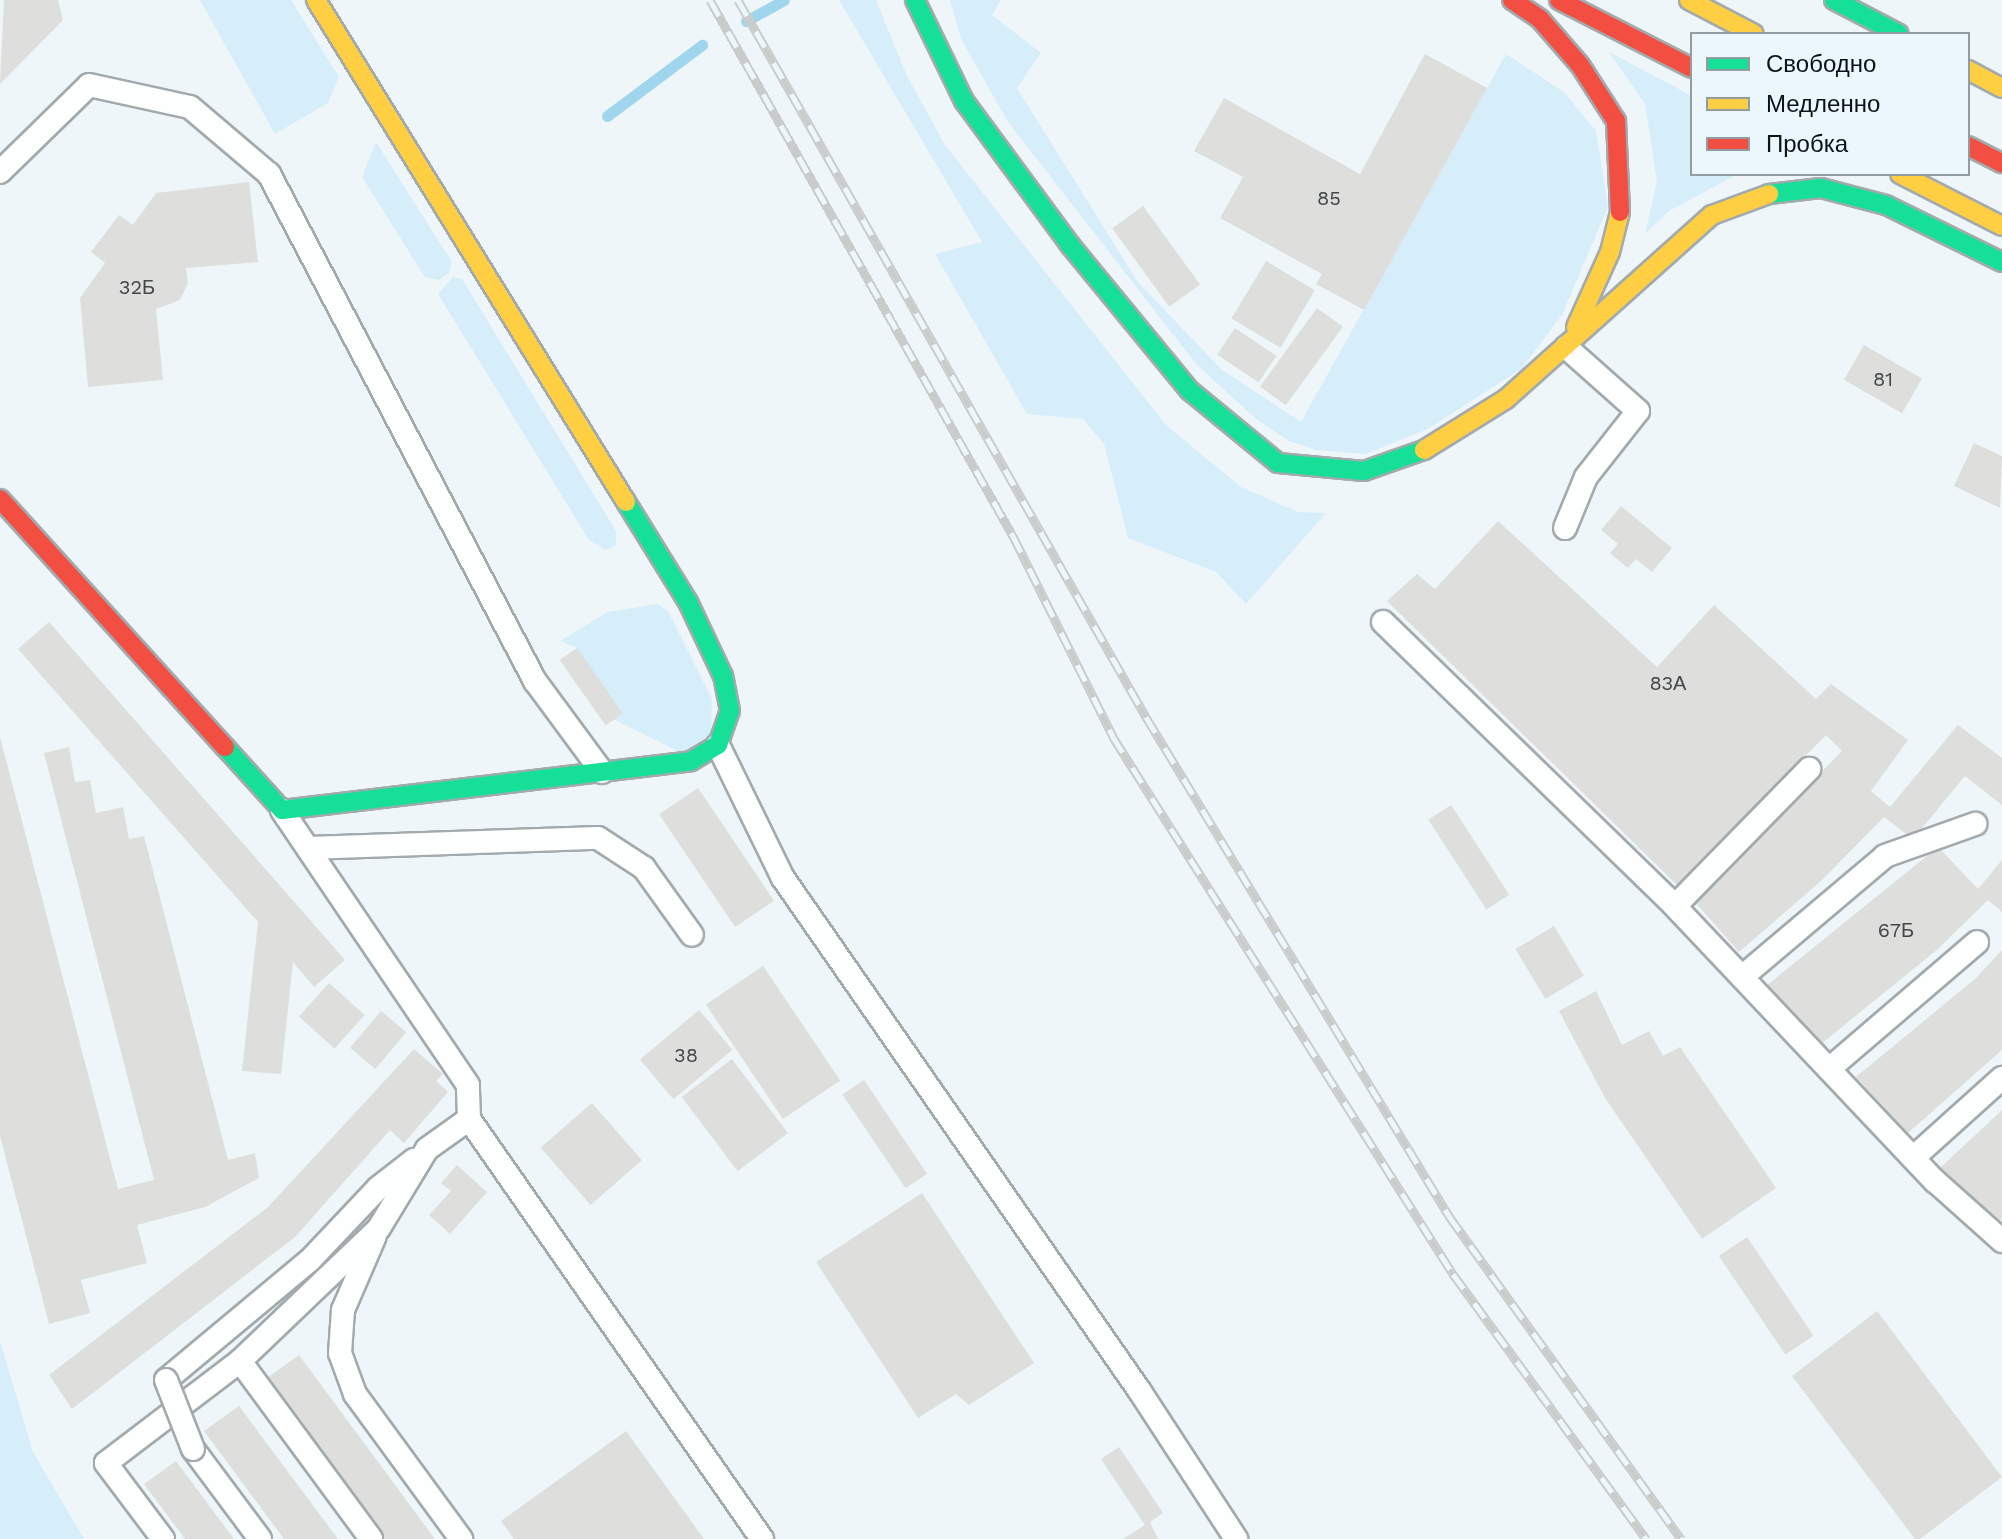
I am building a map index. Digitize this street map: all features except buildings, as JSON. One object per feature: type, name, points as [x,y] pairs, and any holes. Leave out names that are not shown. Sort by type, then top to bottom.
[{"type":"street","points":[[0,499],[282,810],[691,761],[718,745],[730,711],[723,676],[688,602],[316,0]]},
{"type":"street","points":[[915,0],[964,101],[1070,245],[1189,390],[1278,463],[1364,471],[1418,454],[1506,399],[1712,215],[1763,195],[1821,188],[1886,205],[2002,262]]},
{"type":"street","points":[[1512,0],[1540,19],[1580,65],[1616,121],[1623,200],[1610,252],[1566,347]]},
{"type":"street","points":[[1559,0],[1690,67]]},
{"type":"street","points":[[1689,0],[1750,32]]},
{"type":"street","points":[[1834,0],[1895,32]]},
{"type":"street","points":[[1970,71],[2002,88]]},
{"type":"street","points":[[1970,147],[2002,163]]},
{"type":"street","points":[[1904,176],[2002,226]]},
{"type":"lane","points":[[0,172],[89,85],[190,107],[269,174],[535,681],[602,772]]},
{"type":"lane","points":[[1565,528],[1586,477],[1638,411],[1566,347]]},
{"type":"lane","points":[[1383,622],[1675,906],[1913,1158],[2002,1241]]},
{"type":"lane","points":[[718,745],[783,878],[1130,1377],[1236,1539]]},
{"type":"lane","points":[[1675,906],[1809,769]]},
{"type":"lane","points":[[282,810],[468,1085],[469,1119],[762,1539]]},
{"type":"lane","points":[[1742,977],[1885,856],[1975,824]]},
{"type":"lane","points":[[308,848],[598,838],[644,868],[692,935]]},
{"type":"lane","points":[[1829,1069],[1977,942]]},
{"type":"lane","points":[[1913,1158],[2002,1078]]},
{"type":"lane","points":[[260,1539],[193,1449],[166,1380],[310,1260],[378,1188],[469,1119]]},
{"type":"lane","points":[[427,1149],[379,1228],[343,1310],[340,1353],[355,1394],[461,1539]]},
{"type":"lane","points":[[163,1539],[106,1463],[240,1361],[379,1228]]},
{"type":"lane","points":[[240,1361],[371,1539]]},
{"type":"shaded area","points":[[200,0],[291,0],[339,77],[328,103],[275,134]]},
{"type":"shaded area","points":[[839,0],[876,0],[907,76],[945,145],[1166,425],[1241,487],[1298,512],[1326,513],[1246,604],[1216,572],[1128,538],[1104,444],[1083,419],[1027,414],[935,254],[982,242]]},
{"type":"shaded area","points":[[950,0],[1001,0],[992,15],[1041,53],[1017,88],[1138,282],[1221,369],[1301,422],[1506,54],[1564,92],[1596,131],[1608,207],[1562,315],[1521,369],[1428,429],[1366,454],[1316,450],[1289,441],[1256,419],[1196,364],[1008,122],[961,39]]},
{"type":"shaded area","points":[[1609,52],[1690,95],[1690,176],[1734,176],[1669,211],[1645,234],[1657,181],[1645,104]]},
{"type":"shaded area","points":[[376,142],[452,262],[449,273],[439,280],[425,277],[362,177]]},
{"type":"shaded area","points":[[453,277],[462,279],[616,531],[616,545],[606,550],[589,540],[438,294]]},
{"type":"shaded area","points":[[658,604],[668,611],[712,699],[711,735],[686,755],[613,719],[577,648],[560,641],[608,612]]},
{"type":"shaded area","points":[[0,1341],[33,1452],[84,1539],[0,1539]]},
{"type":"waterway","points":[[746,21],[784,0]]},
{"type":"waterway","points":[[607,116],[702,45]]},
{"type":"railway","points":[[710,0],[1013,536],[1113,737],[1453,1274],[1646,1539]]},
{"type":"railway","points":[[738,0],[1146,717],[1449,1216],[1681,1539]]},
{"type":"traffic: fast","points":[[915,0],[964,101],[1070,245],[1189,390],[1278,463],[1364,471],[1424,450]]},
{"type":"traffic: fast","points":[[1834,0],[1895,32]]},
{"type":"traffic: fast","points":[[1769,194],[1821,188],[1886,205],[2002,262]]},
{"type":"traffic: fast","points":[[225,747],[282,810],[691,761],[718,745],[730,711],[723,676],[688,602],[626,502]]},
{"type":"traffic: slow","points":[[316,0],[626,502]]},
{"type":"traffic: slow","points":[[1689,0],[1750,32]]},
{"type":"traffic: slow","points":[[1970,71],[2002,88]]},
{"type":"traffic: slow","points":[[1904,176],[2002,226]]},
{"type":"traffic: slow","points":[[1424,450],[1506,399],[1712,215],[1769,194]]},
{"type":"traffic: slow","points":[[1576,327],[1610,252],[1620,212]]},
{"type":"traffic: jam","points":[[1512,0],[1540,19],[1580,65],[1616,121],[1620,212]]},
{"type":"traffic: jam","points":[[1559,0],[1690,67]]},
{"type":"traffic: jam","points":[[1970,147],[2002,163]]},
{"type":"traffic: jam","points":[[0,499],[225,747]]}]
